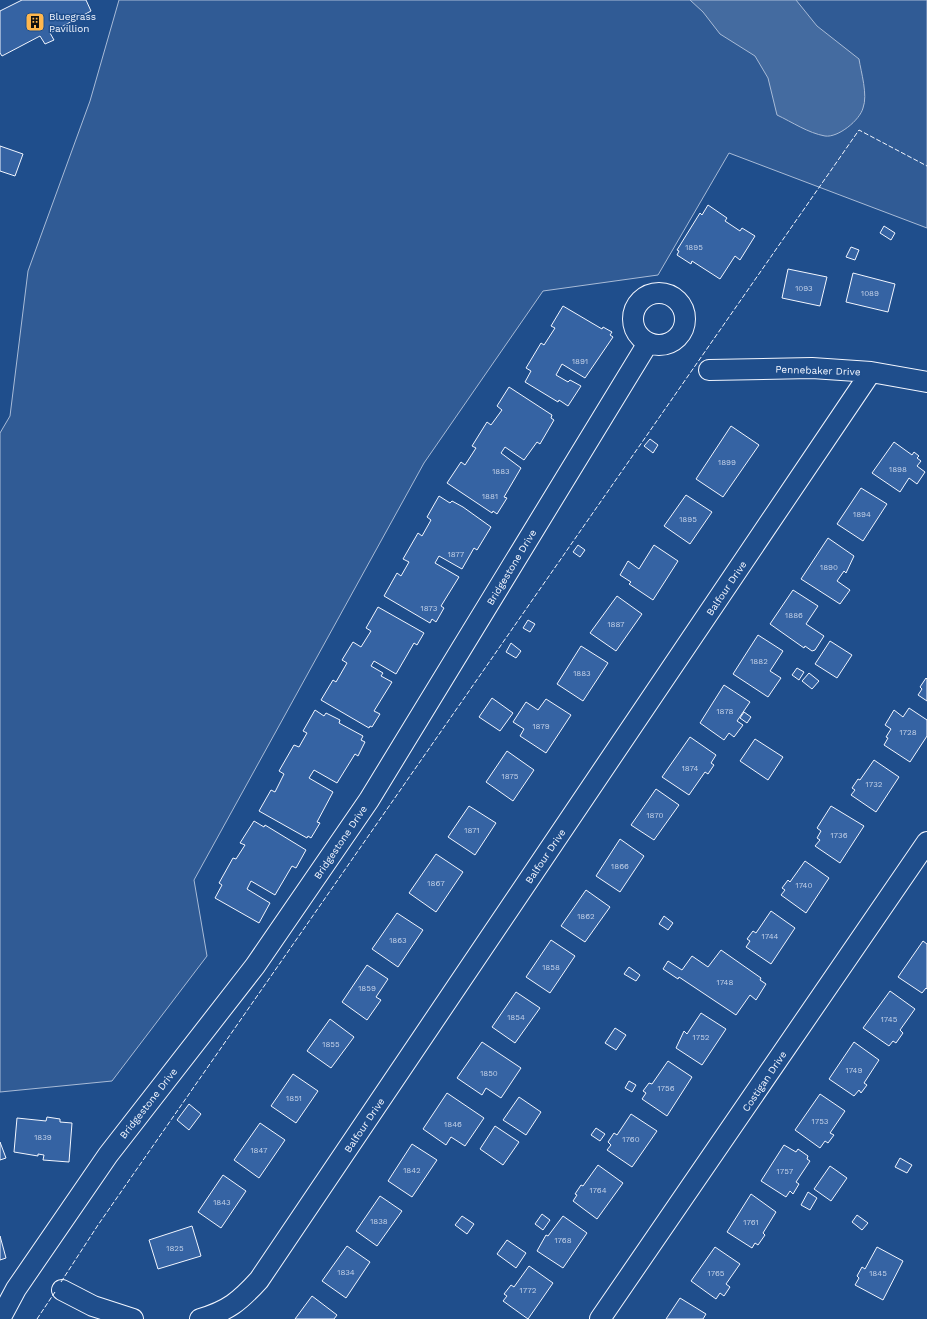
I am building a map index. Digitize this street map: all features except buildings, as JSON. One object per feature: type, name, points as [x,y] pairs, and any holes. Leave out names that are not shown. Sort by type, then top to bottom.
[{"type":"street","name":"Bridgestone Drive","points":[[0,1319],[16,1289],[108,1154],[255,966],[369,800],[648,343]]},
{"type":"street","name":"Pennebaker Drive","points":[[709,370],[812,368],[871,372],[927,382]]},
{"type":"street","name":"Balfour Drive","points":[[200,1319],[219,1314],[240,1301],[259,1280],[871,372]]},
{"type":"street","name":"Costigan Drive","points":[[600,1319],[927,842]]},
{"type":"street","points":[[62,1290],[93,1306],[132,1319]]},
{"type":"shaded area","points":[[119,0],[927,0],[927,228],[729,153],[658,275],[543,291],[424,463],[194,880],[207,956],[112,1081],[0,1092],[0,433],[10,416],[28,271],[90,101]]},
{"type":"shaded area","points":[[690,0],[796,0],[817,26],[859,59],[865,97],[863,108],[858,118],[842,131],[830,136],[825,136],[800,127],[777,115],[768,78],[755,56],[720,34],[703,12]]},
{"type":"fence","points":[[61,1282],[98,1225],[859,130],[927,166]]},
{"type":"fence","points":[[37,1319],[55,1292]]},
{"type":"place","name":"Bluegrass Pavillion","points":[[35,22]]}]
